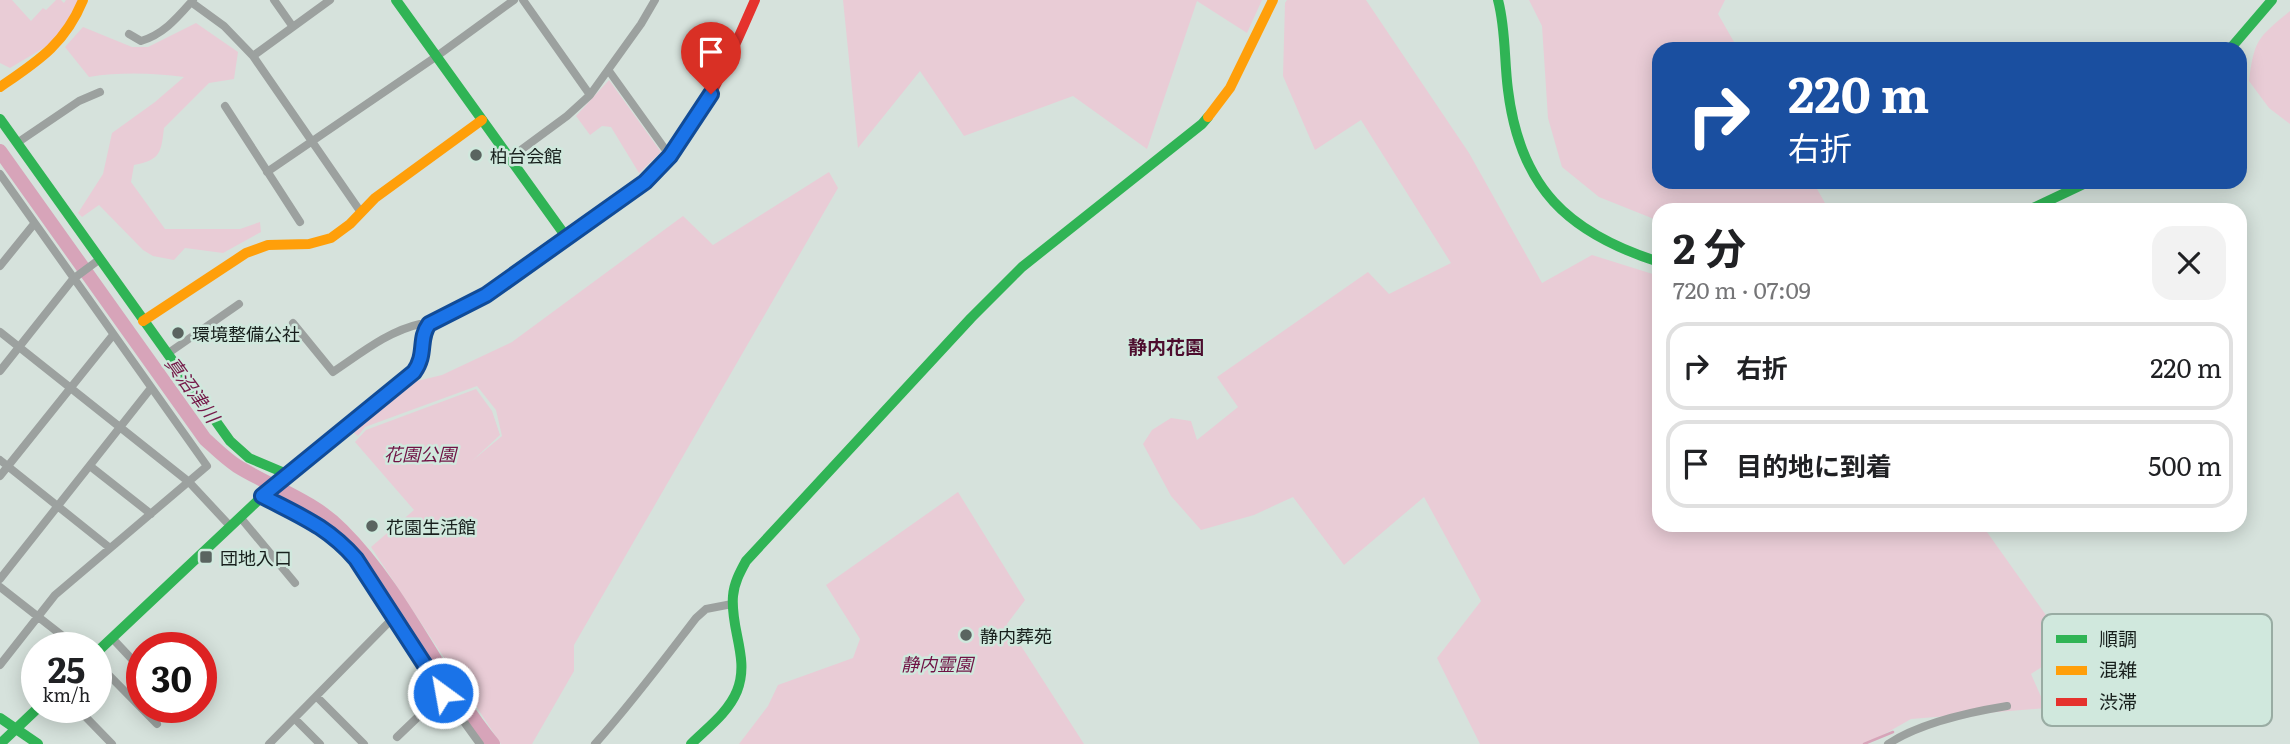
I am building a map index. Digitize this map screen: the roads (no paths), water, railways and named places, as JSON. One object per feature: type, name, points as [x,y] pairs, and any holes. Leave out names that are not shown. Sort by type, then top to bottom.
[{"type":"street","points":[[0,86],[59,44],[76,20],[83,0]]},
{"type":"street","points":[[274,0],[293,27]]},
{"type":"street","points":[[253,56],[330,0]]},
{"type":"street","points":[[396,0],[567,238]]},
{"type":"street","points":[[267,172],[437,57],[514,0]]},
{"type":"street","points":[[523,0],[590,95]]},
{"type":"street","points":[[510,158],[567,116],[590,95],[642,24],[655,0]]},
{"type":"street","points":[[126,653],[112,638],[284,477],[414,372],[422,356],[424,330],[429,324],[486,295],[645,182],[670,156],[719,80],[755,0]]},
{"type":"street","points":[[691,744],[730,704],[741,682],[742,660],[732,604],[736,576],[746,561],[971,317],[1022,267],[1202,124],[1230,88],[1273,0]]},
{"type":"street","points":[[1498,0],[1504,22],[1511,115],[1522,152],[1538,183],[1562,212],[1597,239],[1619,250],[1652,260]]},
{"type":"street","points":[[2236,42],[2272,0]]},
{"type":"street","points":[[129,34],[141,41],[152,37],[165,30],[192,1],[225,26],[253,56],[360,211]]},
{"type":"street","points":[[609,71],[670,156]]},
{"type":"street","points":[[17,143],[79,101],[100,92]]},
{"type":"street","points":[[225,106],[300,222]]},
{"type":"street","points":[[0,119],[96,262],[143,321],[230,441],[249,458],[284,477]]},
{"type":"street","points":[[143,321],[246,253],[268,245],[309,244],[331,238],[350,224],[375,198],[482,120]]},
{"type":"street","points":[[0,174],[34,224],[76,276],[113,334],[207,466],[55,595],[0,665]]},
{"type":"street","points":[[2044,203],[2073,189]]},
{"type":"street","points":[[0,266],[34,224]]},
{"type":"street","points":[[0,371],[76,276],[96,262]]},
{"type":"street","points":[[167,354],[239,304]]},
{"type":"street","points":[[293,323],[332,372],[405,328],[420,324],[424,330]]},
{"type":"street","points":[[0,332],[189,482],[230,526]]},
{"type":"street","points":[[0,476],[4,463],[113,334]]},
{"type":"street","points":[[0,579],[151,388]]},
{"type":"street","points":[[4,463],[110,548]]},
{"type":"street","points":[[90,466],[151,514]]},
{"type":"street","points":[[265,494],[323,527],[356,559],[443,693],[480,744]]},
{"type":"street","points":[[240,517],[295,583]]},
{"type":"street","points":[[0,587],[58,632]]},
{"type":"street","points":[[594,744],[617,716],[631,704],[696,618],[706,609],[732,604]]},
{"type":"street","points":[[270,744],[394,617]]},
{"type":"street","points":[[112,678],[157,724]]},
{"type":"street","points":[[397,737],[443,693]]},
{"type":"street","points":[[317,697],[364,744]]},
{"type":"street","points":[[1888,744],[1922,728],[1972,712],[2007,706]]},
{"type":"street","points":[[0,718],[38,744]]},
{"type":"street","points":[[295,719],[320,744]]},
{"type":"street","points":[[0,744],[22,723]]},
{"type":"street","points":[[92,723],[112,744]]},
{"type":"waterway","name":"真沼津川","points":[[0,151],[205,439],[237,466],[319,511],[342,530],[384,580],[455,691],[493,744]]},
{"type":"waterway","points":[[1864,744],[1893,732]]},
{"type":"place","name":"柏台会館","points":[[476,155]]},
{"type":"place","name":"環境整備公社","points":[[178,333]]},
{"type":"place","name":"花園生活館","points":[[372,526]]},
{"type":"place","name":"団地入口","points":[[206,557]]},
{"type":"place","name":"静内葬苑","points":[[966,635]]},
{"type":"district","name":"静内花園","points":[[1166,346]]},
{"type":"park label","name":"花園公園","points":[[420,453]]},
{"type":"park label","name":"静内霊園","points":[[937,663]]}]
